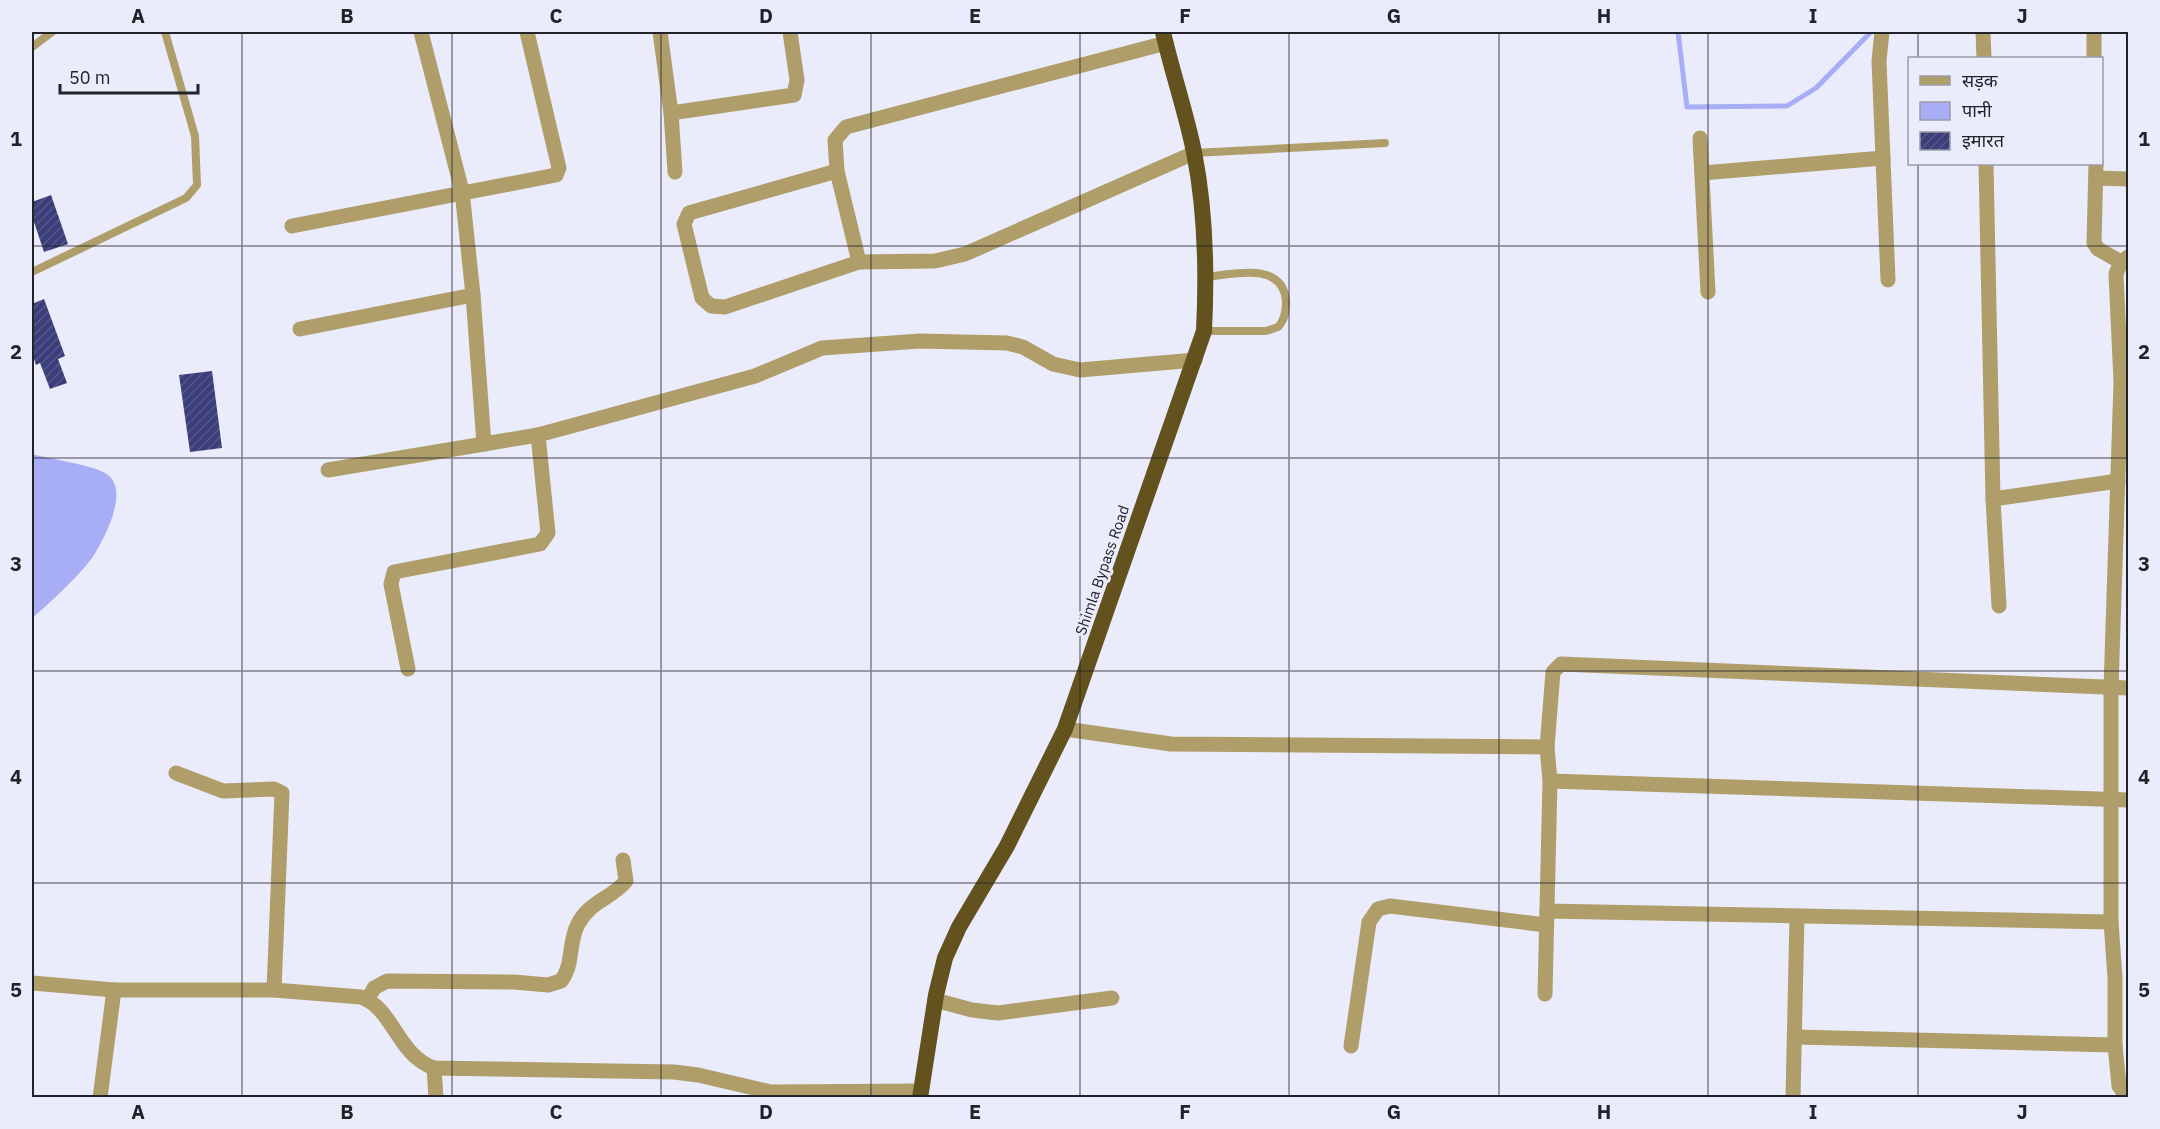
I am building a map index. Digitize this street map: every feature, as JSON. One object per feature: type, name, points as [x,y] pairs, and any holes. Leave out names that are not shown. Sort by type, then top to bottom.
[{"type":"highway","name":"Shimla Bypass Road","points":[[920,1094],[935,1000],[945,958],[959,927],[1007,846],[1065,729],[1204,331],[1207,277],[1205,231],[1194,153],[1164,37]]},
{"type":"street","points":[[421,32],[462,191],[473,295],[484,444]]},
{"type":"street","points":[[292,226],[462,191],[553,177],[558,172],[527,32]]},
{"type":"street","points":[[660,32],[671,113],[675,172]]},
{"type":"street","points":[[671,113],[794,95],[797,80],[790,32]]},
{"type":"street","points":[[1882,32],[1879,61],[1888,280]]},
{"type":"street","points":[[1983,32],[1984,57]]},
{"type":"street","points":[[2094,32],[2094,57]]},
{"type":"street","points":[[859,262],[837,171],[835,140],[846,128],[1164,37]]},
{"type":"street","points":[[1700,138],[1708,292]]},
{"type":"street","points":[[837,171],[689,213],[684,224],[702,298],[711,306],[725,307],[859,262],[935,261],[965,254],[1194,153]]},
{"type":"street","points":[[1702,173],[1883,158]]},
{"type":"street","points":[[1986,165],[1993,499],[1999,606]]},
{"type":"street","points":[[2128,178],[2096,171],[2094,243],[2098,249],[2125,260],[2116,274],[2125,382],[2118,481],[2123,503],[2111,688],[2110,800],[2111,922],[2122,977],[2115,1045],[2119,1086],[2128,1098]]},
{"type":"street","points":[[300,329],[473,295]]},
{"type":"street","points":[[328,470],[538,435],[755,376],[822,348],[920,341],[1007,343],[1023,347],[1053,364],[1080,370],[1195,360]]},
{"type":"street","points":[[408,669],[391,584],[394,572],[540,544],[548,533],[538,435]]},
{"type":"street","points":[[1993,499],[2118,481]]},
{"type":"street","points":[[1545,994],[1550,781],[1547,747],[1553,672],[1556,667],[1566,662],[2128,688]]},
{"type":"street","points":[[1065,729],[1171,744],[1547,747]]},
{"type":"street","points":[[176,773],[223,791],[274,789],[282,793],[274,990]]},
{"type":"street","points":[[1550,781],[2128,800]]},
{"type":"street","points":[[368,999],[374,988],[387,981],[514,982],[548,985],[561,981],[568,971],[571,940],[579,922],[589,908],[626,881],[623,860]]},
{"type":"street","points":[[1351,1046],[1369,922],[1378,909],[1389,906],[1546,918],[1797,916],[2111,922]]},
{"type":"street","points":[[1793,1098],[1797,916]]},
{"type":"street","points":[[32,983],[114,990],[274,990],[368,999],[378,1008],[409,1053],[434,1068],[674,1072],[698,1075],[745,1093],[920,1094]]},
{"type":"street","points":[[100,1098],[114,990]]},
{"type":"street","points":[[935,1000],[972,1010],[998,1013],[1112,998]]},
{"type":"street","points":[[1796,1037],[2115,1045]]},
{"type":"street","points":[[434,1068],[436,1098]]},
{"type":"lane","points":[[32,47],[52,32]]},
{"type":"lane","points":[[32,272],[186,198],[197,185],[195,136],[165,32]]},
{"type":"lane","points":[[1194,153],[1385,143]]},
{"type":"lane","points":[[1204,331],[1266,331],[1278,327],[1285,314],[1284,291],[1279,282],[1269,275],[1253,272],[1207,277]]},
{"type":"water","points":[[32,454],[102,471],[114,483],[116,503],[104,537],[89,562],[32,618]]},
{"type":"building","points":[[51,195],[68,244],[44,252],[32,216],[32,202]]},
{"type":"building","points":[[44,299],[65,356],[58,359],[67,383],[50,389],[40,363],[36,365],[32,353],[32,304]]},
{"type":"building","points":[[212,371],[222,448],[190,452],[179,375]]},
{"type":"waterway","points":[[1678,32],[1687,107],[1787,106],[1816,88],[1871,32]]}]
